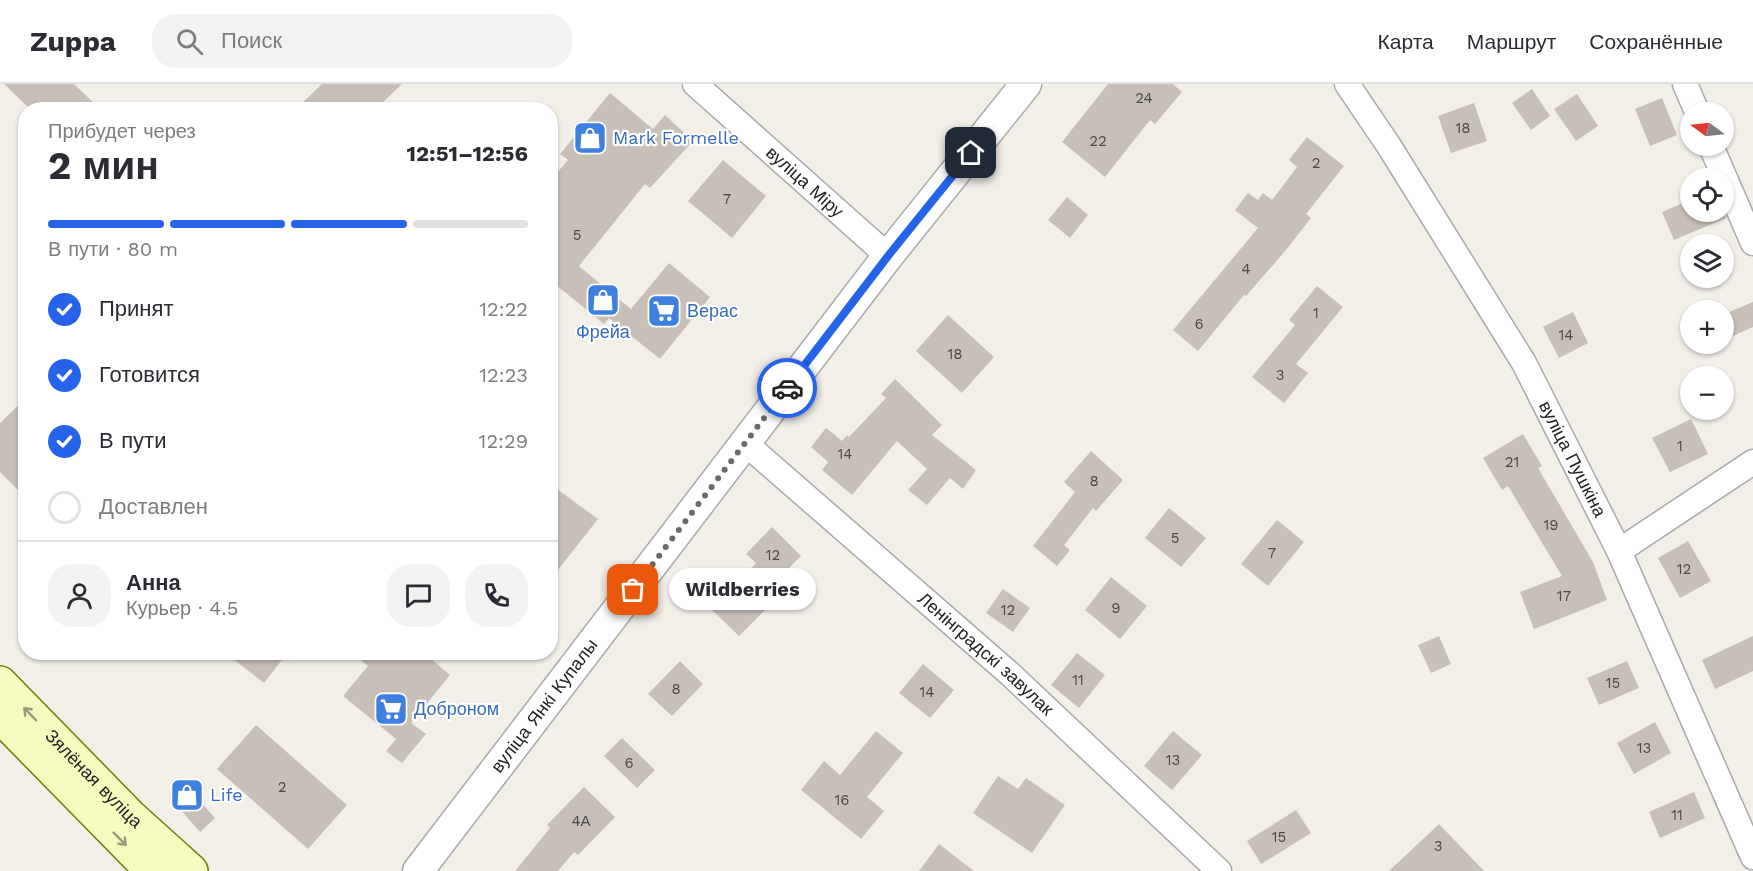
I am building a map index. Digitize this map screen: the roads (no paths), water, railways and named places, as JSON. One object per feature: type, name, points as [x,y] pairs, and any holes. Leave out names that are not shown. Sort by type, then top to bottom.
[{"type":"main road","name":"Зялёная вуліца","points":[[0,683],[130,816],[191,871]]},
{"type":"main road","name":"Зялёная вуліца","points":[[0,716],[152,871]]},
{"type":"street","name":"вуліца Міру","points":[[695,84],[888,256]]},
{"type":"street","name":"вуліца Янкі Купалы","points":[[418,871],[888,256],[1026,84]]},
{"type":"street","name":"вуліца Пушкіна","points":[[1347,84],[1389,146],[1524,363],[1619,551],[1753,857]]},
{"type":"street","points":[[1685,84],[1693,102]]},
{"type":"street","points":[[1716,156],[1747,212],[1753,243]]},
{"type":"street","name":"Ленінградскі завулак","points":[[745,443],[1010,674],[1219,871]]},
{"type":"street","points":[[1619,551],[1753,462]]},
{"type":"place","name":"Mark Formelle","points":[[590,138]]},
{"type":"place","name":"Фрейа","points":[[603,300]]},
{"type":"place","name":"Верас","points":[[664,311]]},
{"type":"place","name":"Wildberries","points":[[633,590]]},
{"type":"place","name":"Доброном","points":[[391,709]]},
{"type":"place","name":"Life","points":[[187,795]]}]
